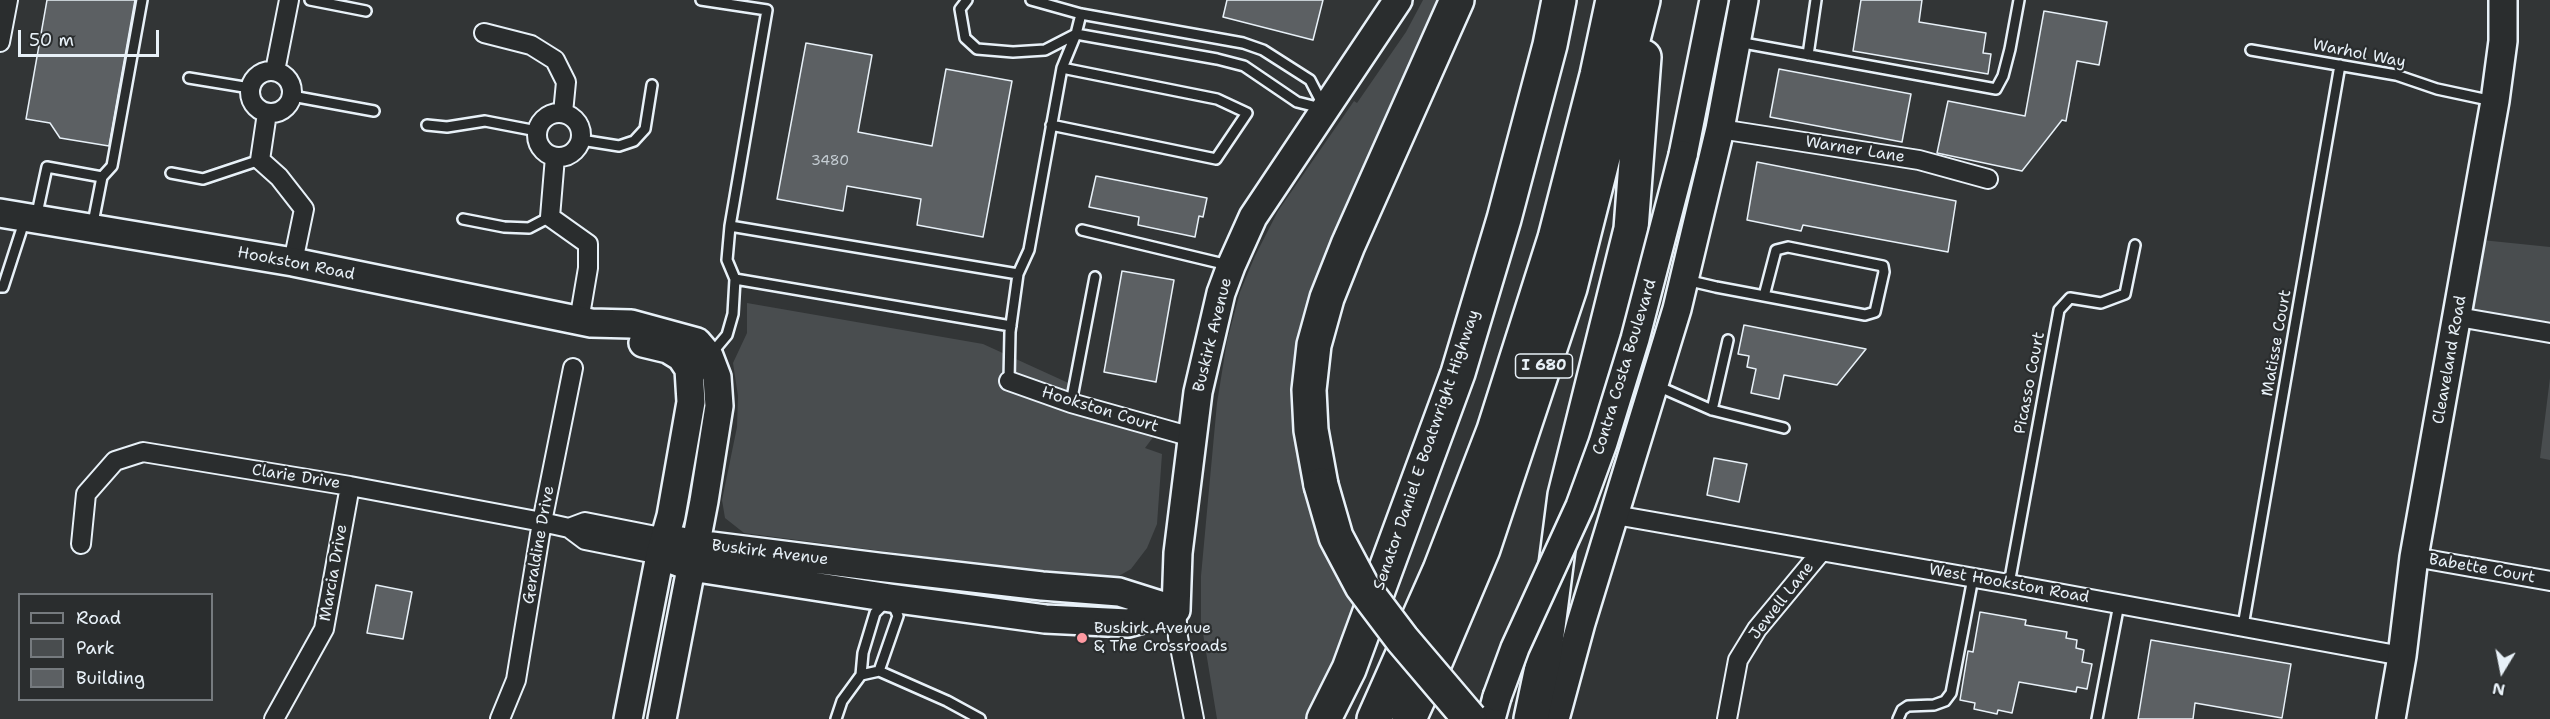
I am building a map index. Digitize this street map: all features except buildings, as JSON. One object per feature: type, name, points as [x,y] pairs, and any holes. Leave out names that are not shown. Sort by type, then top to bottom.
[{"type":"highway","points":[[1457,0],[1348,245],[1327,298],[1317,336],[1309,390],[1311,430],[1321,485],[1336,537],[1362,586],[1402,639],[1470,719]]},
{"type":"highway","name":"Senator Daniel E Boatwright Highway","points":[[1324,719],[1349,669],[1458,373],[1504,219],[1550,45],[1559,0]]},
{"type":"highway","name":"I 680","points":[[1374,719],[1440,570],[1494,430],[1554,238],[1598,75],[1613,0]]},
{"type":"highway","name":"I 680","points":[[1409,719],[1437,660],[1483,549],[1570,288],[1643,0]]},
{"type":"highway","points":[[1531,719],[1544,658],[1565,495],[1631,229],[1649,0]]},
{"type":"highway","points":[[1314,719],[1349,669]]},
{"type":"main road","name":"Buskirk Avenue","points":[[1176,610],[1179,553],[1191,437],[1206,351],[1230,266],[1253,217],[1398,0]]},
{"type":"main road","name":"Contra Costa Boulevard","points":[[1491,719],[1515,648],[1580,506],[1603,443],[1635,339],[1683,154],[1714,0]]},
{"type":"main road","name":"Contra Costa Boulevard","points":[[1555,719],[1581,623],[1684,280],[1720,129],[1744,0]]},
{"type":"main road","name":"Cleaveland Road","points":[[2391,719],[2402,656],[2414,557],[2495,101],[2503,41],[2503,0]]},
{"type":"main road","name":"Hookston Road","points":[[21,216],[293,262],[585,322],[625,338],[668,349],[681,357],[699,363]]},
{"type":"main road","points":[[628,719],[688,430],[699,363],[717,377],[719,406],[694,555]]},
{"type":"main road","name":"Buskirk Avenue","points":[[663,546],[694,555],[890,598],[1045,619],[1128,622],[1176,610]]},
{"type":"main road","name":"Buskirk Avenue","points":[[694,555],[1119,592],[1176,610]]},
{"type":"main road","name":"Buskirk Avenue","points":[[662,719],[694,555]]},
{"type":"street","points":[[0,42],[8,0]]},
{"type":"street","points":[[275,71],[289,0]]},
{"type":"street","points":[[484,33],[531,45],[555,60],[566,82],[563,113]]},
{"type":"street","points":[[275,71],[289,80],[292,96],[284,110],[267,113],[253,104],[250,88],[258,74],[275,71]]},
{"type":"street","points":[[267,113],[260,159],[279,177],[304,209],[293,262]]},
{"type":"street","points":[[563,113],[578,123],[582,140],[572,154],[555,157],[547,154],[541,148],[537,131],[547,117],[563,113]]},
{"type":"street","name":"Warner Lane","points":[[1720,129],[1919,160],[1988,179]]},
{"type":"street","points":[[555,157],[550,217],[588,244],[585,322]]},
{"type":"street","points":[[2458,317],[2550,333]]},
{"type":"street","name":"Geraldine Drive","points":[[500,719],[516,680],[542,522],[573,368]]},
{"type":"street","name":"Hookston Court","points":[[1009,381],[1071,403],[1191,437]]},
{"type":"street","name":"Clarie Drive","points":[[81,544],[86,494],[115,461],[143,452],[350,486],[569,528],[585,522],[663,546]]},
{"type":"street","name":"Marcia Drive","points":[[274,719],[324,629],[350,486]]},
{"type":"street","name":"West Hookston Road","points":[[1615,515],[2402,656]]},
{"type":"street","name":"Jewell Lane","points":[[1727,719],[1738,660],[1757,629],[1821,552]]},
{"type":"street","name":"Babette Court","points":[[2414,557],[2550,581]]},
{"type":"street","points":[[1176,610],[1178,637],[1194,719]]},
{"type":"lane","points":[[92,228],[102,177],[112,166],[142,0]]},
{"type":"lane","points":[[310,0],[366,11]]},
{"type":"lane","points":[[699,363],[726,335],[733,314],[735,279],[727,260],[730,226],[767,10],[700,0]]},
{"type":"lane","points":[[968,0],[960,9],[964,38],[977,49],[1013,52],[1045,50],[1076,34],[1245,66],[1297,102],[1325,109]]},
{"type":"lane","points":[[1031,0],[1081,14],[1243,43],[1263,50],[1310,80],[1325,109]]},
{"type":"lane","points":[[1808,55],[1816,0]]},
{"type":"lane","points":[[1737,42],[1996,89],[2003,76],[2010,49],[2019,0]]},
{"type":"lane","points":[[1009,381],[1011,326],[1018,274],[1029,250],[1062,68],[1076,34],[1081,14]]},
{"type":"lane","name":"Warhol Way","points":[[2251,50],[2396,75],[2437,89],[2495,101]]},
{"type":"lane","name":"Matisse Court","points":[[2243,626],[2340,65]]},
{"type":"lane","points":[[1051,125],[1216,159],[1247,113],[1217,99],[1062,68]]},
{"type":"lane","points":[[189,78],[250,88]]},
{"type":"lane","points":[[582,140],[619,146],[634,141],[645,129],[652,85]]},
{"type":"lane","points":[[292,96],[374,111]]},
{"type":"lane","points":[[428,125],[447,127],[485,121],[537,131]]},
{"type":"lane","points":[[171,174],[203,179],[260,159]]},
{"type":"lane","points":[[0,287],[3,287],[21,216],[47,167],[102,177]]},
{"type":"lane","points":[[463,219],[504,227],[529,228],[550,217]]},
{"type":"lane","points":[[730,226],[1018,274]]},
{"type":"lane","points":[[1082,230],[1230,266]]},
{"type":"lane","name":"Picasso Court","points":[[2009,584],[2059,310],[2070,298],[2101,303],[2125,294],[2135,245]]},
{"type":"lane","points":[[1684,280],[1764,296],[1865,315],[1875,312],[1884,272],[1883,266],[1788,247],[1776,250],[1764,296]]},
{"type":"lane","points":[[1071,403],[1095,277]]},
{"type":"lane","points":[[735,279],[1011,326]]},
{"type":"lane","points":[[1712,410],[1728,340]]},
{"type":"lane","points":[[1654,385],[1712,410],[1784,428]]},
{"type":"lane","points":[[1898,719],[1902,710],[1908,706],[1934,705],[1945,700],[1951,693],[1973,578]]},
{"type":"lane","points":[[836,719],[842,701],[861,675],[863,653],[875,613],[890,598],[898,616],[879,670]]},
{"type":"lane","points":[[2097,719],[2119,604]]},
{"type":"lane","points":[[861,675],[879,670],[980,719]]},
{"type":"green space","points":[[1423,0],[1457,0],[1348,245],[1311,430],[1374,601],[1314,719],[1217,719],[1201,621],[1201,576],[1217,403],[1227,341],[1240,292],[1278,211],[1354,101],[1357,103],[1406,32]]},
{"type":"green space","points":[[2472,239],[2550,247],[2550,333],[2458,317]]},
{"type":"green space","points":[[747,303],[983,344],[1075,386],[1071,403],[1160,428],[1145,448],[1162,454],[1157,524],[1147,548],[1131,569],[1110,581],[744,533],[725,518],[722,500],[737,427],[738,396],[733,363],[747,333]]},
{"type":"green space","points":[[2550,378],[2550,460],[2540,458]]},
{"type":"place","name":"Buskirk Avenue & The Crossroads","points":[[1082,638]]}]
